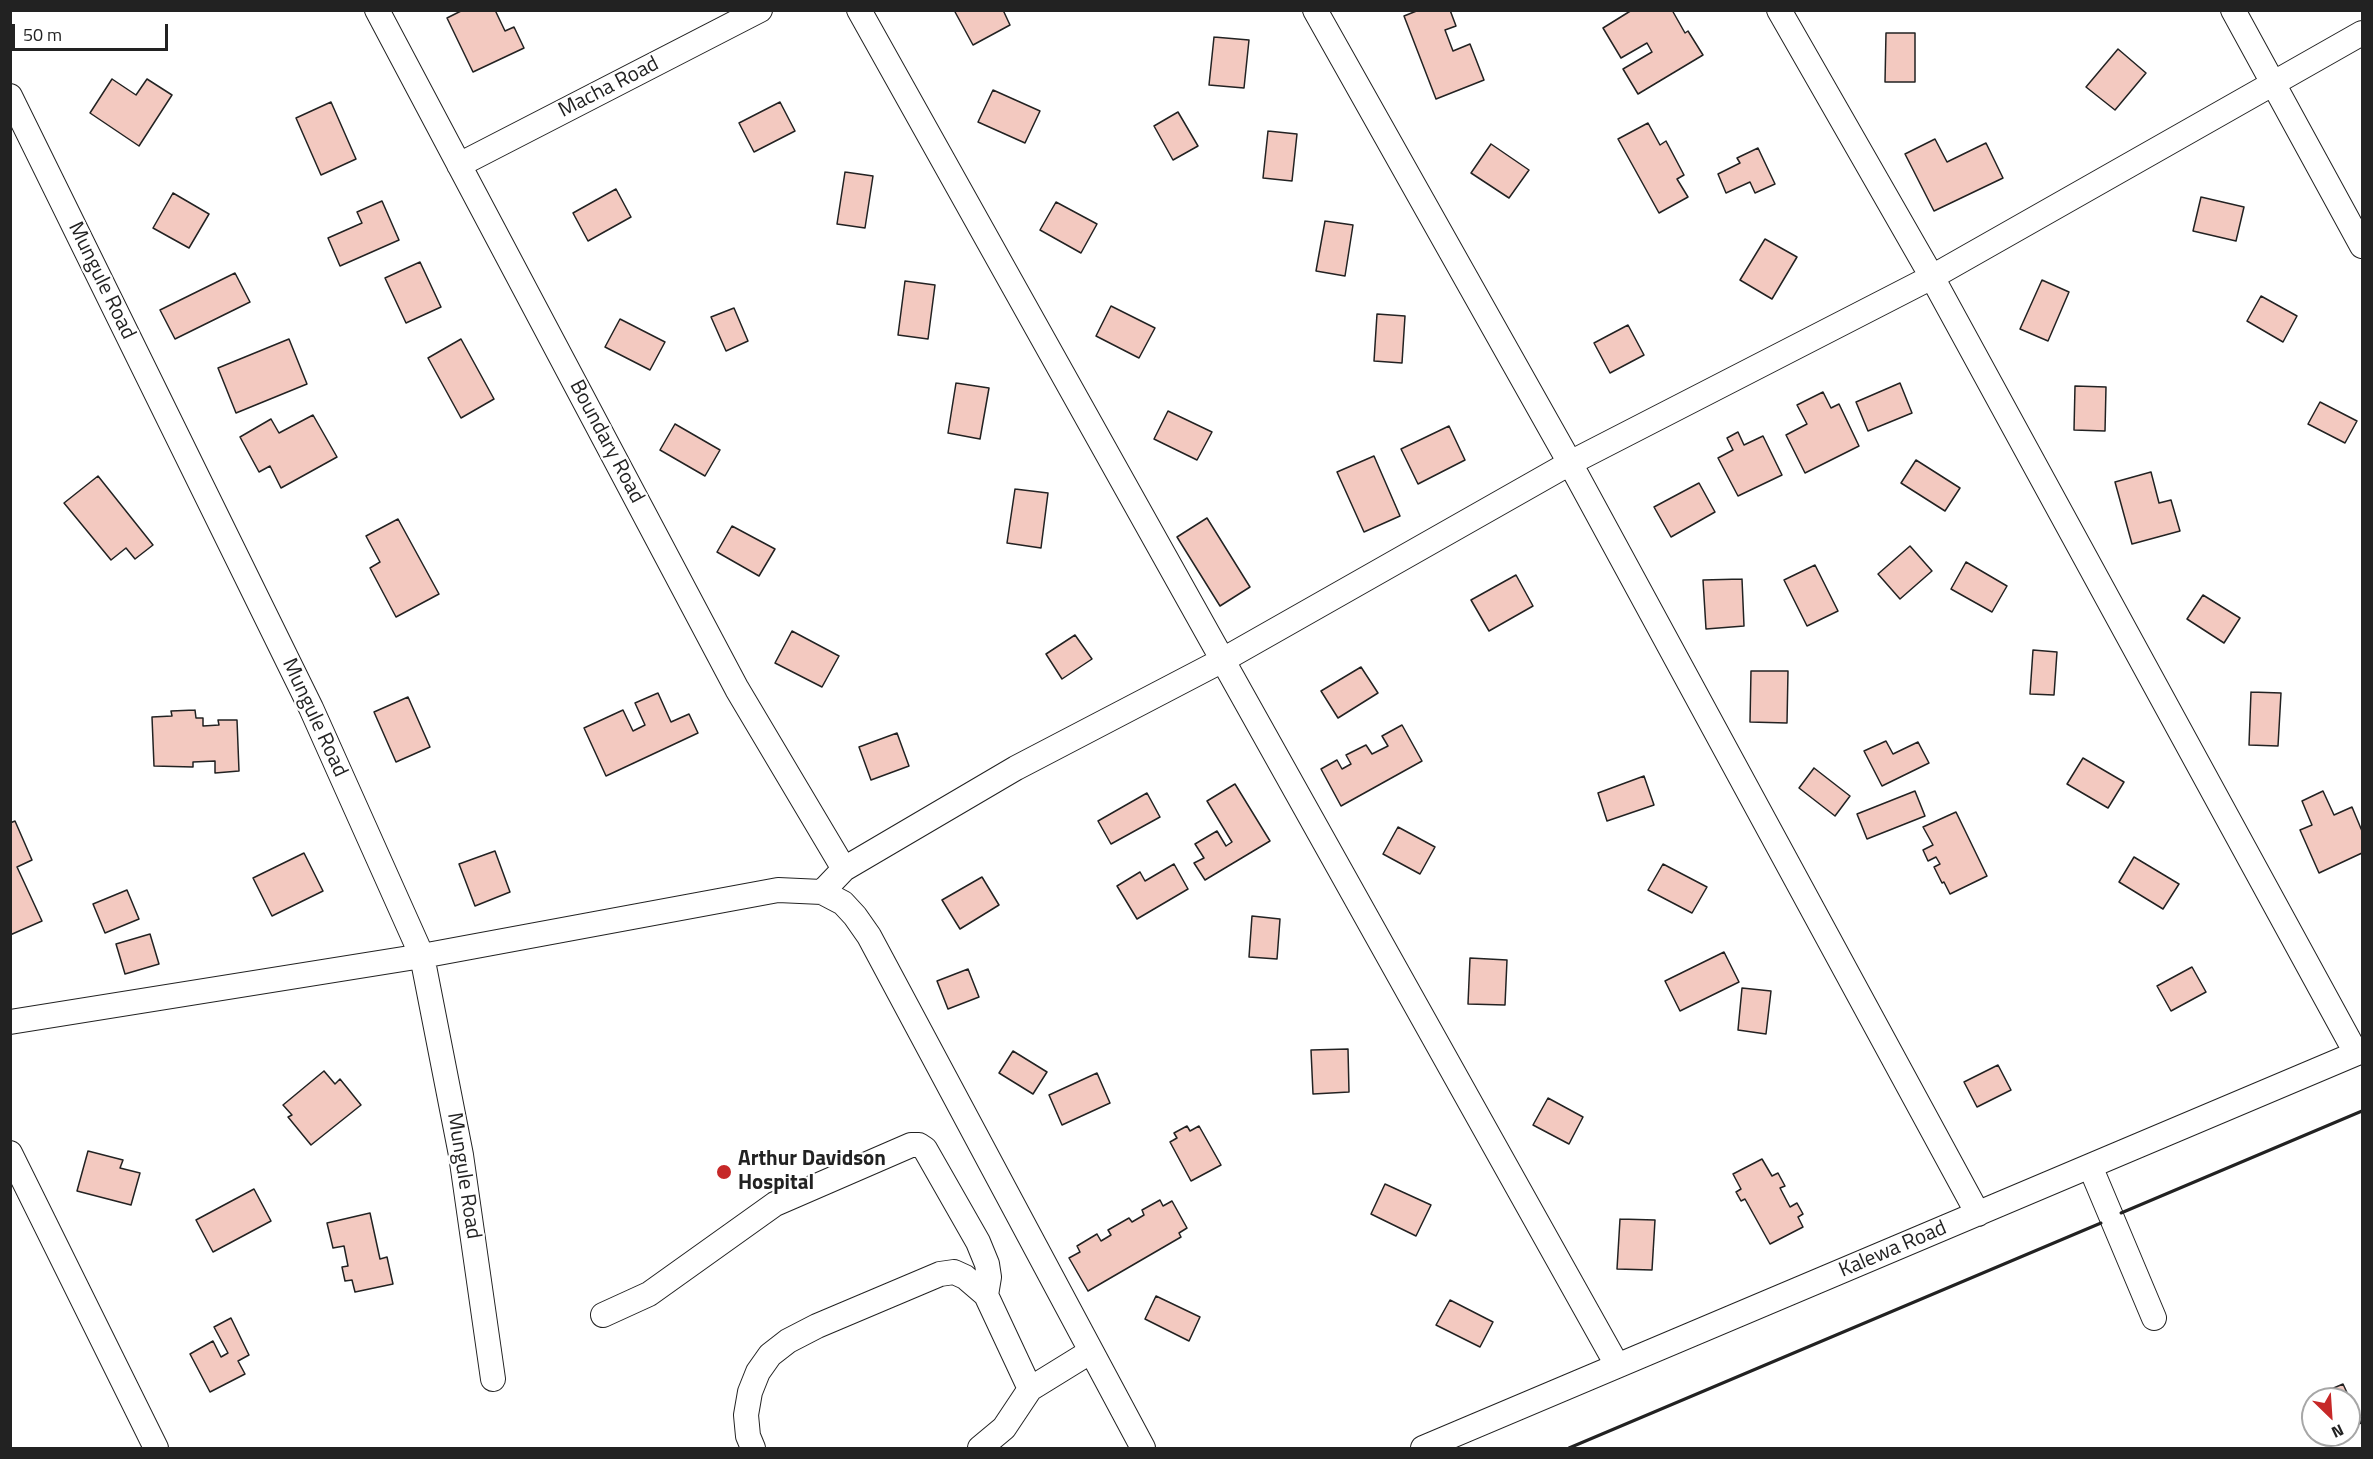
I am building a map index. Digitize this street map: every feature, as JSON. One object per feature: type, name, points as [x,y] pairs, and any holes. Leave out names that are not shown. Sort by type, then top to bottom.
[{"type":"street","name":"Boundary Road","points":[[377,10],[737,689],[844,869]]},
{"type":"street","points":[[859,10],[1221,661],[1617,1365]]},
{"type":"street","points":[[1315,10],[1570,463],[1978,1214]]},
{"type":"street","points":[[1779,10],[1932,277],[2359,1052]]},
{"type":"street","points":[[2233,10],[2362,246]]},
{"type":"street","name":"Macha Road","points":[[459,165],[756,11]]},
{"type":"street","points":[[822,892],[844,869],[1016,768],[1221,661],[1570,463],[1932,277],[2362,33]]},
{"type":"street","name":"Mungule Road","points":[[10,96],[311,708],[422,956],[461,1155],[493,1379]]},
{"type":"street","points":[[10,1022],[422,956],[778,890],[822,892],[843,903],[868,936],[1143,1449]]},
{"type":"street","name":"Kalewa Road","points":[[1423,1449],[1453,1443],[1617,1365],[2359,1052]]},
{"type":"street","points":[[603,1316],[649,1294],[775,1204],[911,1146],[919,1145],[925,1149],[978,1242],[987,1264],[986,1295]]},
{"type":"street","points":[[10,1153],[156,1449]]},
{"type":"street","points":[[2090,1166],[2154,1318]]},
{"type":"street","points":[[753,1449],[748,1436],[746,1415],[750,1392],[758,1372],[770,1355],[788,1341],[817,1326],[940,1274],[954,1272],[965,1277],[986,1295],[1030,1389]]},
{"type":"street","points":[[980,1449],[1004,1428],[1030,1389],[1090,1352]]},
{"type":"building","points":[[463,10],[495,10],[505,31],[514,27],[524,48],[473,72],[447,18]]},
{"type":"building","points":[[954,10],[1003,10],[1010,25],[973,45]]},
{"type":"building","points":[[1419,10],[1450,10],[1456,26],[1445,30],[1453,51],[1470,44],[1484,80],[1436,99],[1404,16]]},
{"type":"building","points":[[1632,10],[1672,10],[1685,33],[1688,31],[1703,55],[1638,94],[1623,69],[1652,52],[1647,43],[1621,58],[1603,28]]},
{"type":"building","points":[[1886,33],[1915,33],[1915,82],[1885,82]]},
{"type":"building","points":[[1214,37],[1249,40],[1244,88],[1209,85]]},
{"type":"building","points":[[2118,49],[2146,73],[2115,110],[2086,87]]},
{"type":"building","points":[[112,79],[136,95],[147,79],[172,95],[139,146],[90,113]]},
{"type":"building","points":[[993,90],[1040,111],[1025,143],[978,122]]},
{"type":"building","points":[[331,102],[356,159],[321,175],[296,118]]},
{"type":"building","points":[[780,102],[795,131],[754,152],[739,123]]},
{"type":"building","points":[[1178,112],[1198,146],[1173,160],[1154,126]]},
{"type":"building","points":[[1648,123],[1660,145],[1666,141],[1684,175],[1677,179],[1688,197],[1659,213],[1618,139]]},
{"type":"building","points":[[1268,131],[1297,134],[1292,181],[1263,178]]},
{"type":"building","points":[[1935,139],[1947,162],[1986,143],[2003,178],[1934,211],[1905,154]]},
{"type":"building","points":[[1491,144],[1529,170],[1509,198],[1471,173]]},
{"type":"building","points":[[1758,148],[1775,184],[1755,193],[1750,182],[1726,193],[1718,174],[1740,163],[1737,158]]},
{"type":"building","points":[[845,172],[873,176],[865,228],[837,224]]},
{"type":"building","points":[[616,189],[631,217],[588,241],[573,213]]},
{"type":"building","points":[[173,193],[209,214],[189,248],[153,228]]},
{"type":"building","points":[[2201,197],[2244,207],[2236,241],[2193,231]]},
{"type":"building","points":[[382,201],[399,240],[340,266],[328,238],[362,223],[357,212]]},
{"type":"building","points":[[1056,202],[1097,224],[1081,253],[1040,230]]},
{"type":"building","points":[[1325,221],[1353,225],[1345,276],[1316,271]]},
{"type":"building","points":[[1765,239],[1797,257],[1772,299],[1740,280]]},
{"type":"building","points":[[420,262],[441,307],[406,323],[385,278]]},
{"type":"building","points":[[235,273],[250,302],[175,339],[160,310]]},
{"type":"building","points":[[2042,280],[2069,292],[2048,341],[2020,329]]},
{"type":"building","points":[[905,281],[935,285],[928,339],[898,335]]},
{"type":"building","points":[[2261,296],[2297,316],[2283,342],[2247,321]]},
{"type":"building","points":[[1111,306],[1155,328],[1139,358],[1096,336]]},
{"type":"building","points":[[734,308],[748,341],[726,351],[711,317]]},
{"type":"building","points":[[1377,314],[1405,316],[1402,363],[1374,361]]},
{"type":"building","points":[[620,319],[665,342],[650,370],[605,347]]},
{"type":"building","points":[[1628,325],[1644,355],[1610,373],[1594,343]]},
{"type":"building","points":[[289,339],[307,384],[236,413],[218,368]]},
{"type":"building","points":[[461,339],[494,399],[461,418],[428,358]]},
{"type":"building","points":[[956,383],[989,388],[980,439],[948,433]]},
{"type":"building","points":[[1900,383],[1912,413],[1868,431],[1856,402]]},
{"type":"building","points":[[2075,386],[2106,387],[2105,431],[2074,430]]},
{"type":"building","points":[[1823,392],[1831,408],[1839,404],[1859,446],[1805,473],[1786,435],[1807,424],[1797,405]]},
{"type":"building","points":[[2320,402],[2357,421],[2345,443],[2308,424]]},
{"type":"building","points":[[1168,411],[1212,432],[1197,460],[1154,439]]},
{"type":"building","points":[[313,415],[337,457],[281,488],[270,466],[259,472],[240,437],[271,419],[279,433]]},
{"type":"building","points":[[675,424],[720,450],[705,476],[660,450]]},
{"type":"building","points":[[1449,426],[1465,460],[1418,484],[1401,449]]},
{"type":"building","points":[[1738,432],[1744,445],[1763,436],[1782,475],[1738,496],[1718,458],[1733,450],[1727,438]]},
{"type":"building","points":[[1374,456],[1400,516],[1364,532],[1337,472]]},
{"type":"building","points":[[1916,460],[1960,488],[1945,511],[1901,483]]},
{"type":"building","points":[[2151,472],[2159,503],[2171,500],[2180,531],[2132,544],[2115,482]]},
{"type":"building","points":[[98,476],[153,545],[135,559],[126,548],[111,560],[64,503]]},
{"type":"building","points":[[1699,483],[1715,512],[1671,537],[1654,507]]},
{"type":"building","points":[[1015,489],[1048,493],[1041,548],[1007,543]]},
{"type":"building","points":[[1207,518],[1250,587],[1220,606],[1177,537]]},
{"type":"building","points":[[398,519],[439,594],[396,617],[370,568],[380,562],[366,536]]},
{"type":"building","points":[[732,526],[775,549],[759,576],[717,552]]},
{"type":"building","points":[[1910,546],[1932,571],[1900,599],[1878,574]]},
{"type":"building","points":[[1966,562],[2007,586],[1992,612],[1951,589]]},
{"type":"building","points":[[1815,565],[1838,611],[1807,626],[1784,580]]},
{"type":"building","points":[[1516,575],[1533,606],[1489,631],[1471,600]]},
{"type":"building","points":[[1742,579],[1744,626],[1706,629],[1703,580]]},
{"type":"building","points":[[2203,595],[2240,618],[2224,643],[2187,619]]},
{"type":"building","points":[[792,631],[839,656],[822,687],[775,663]]},
{"type":"building","points":[[1075,635],[1092,659],[1062,679],[1046,654]]},
{"type":"building","points":[[2033,650],[2057,652],[2054,695],[2030,694]]},
{"type":"building","points":[[1361,667],[1378,693],[1338,718],[1321,691]]},
{"type":"building","points":[[1751,671],[1788,671],[1787,723],[1750,722]]},
{"type":"building","points":[[2251,692],[2281,693],[2278,746],[2249,745]]},
{"type":"building","points":[[658,693],[671,722],[689,714],[698,733],[606,776],[584,728],[623,710],[633,731],[645,725],[635,703]]},
{"type":"building","points":[[408,697],[430,747],[396,762],[374,712]]},
{"type":"building","points":[[195,710],[196,718],[203,718],[203,726],[219,725],[218,720],[237,720],[239,771],[215,773],[215,761],[193,762],[193,767],[154,766],[152,717],[172,716],[171,711]]},
{"type":"building","points":[[1402,725],[1422,761],[1341,806],[1321,769],[1337,760],[1342,769],[1351,764],[1346,755],[1366,745],[1372,754],[1388,746],[1382,736]]},
{"type":"building","points":[[897,733],[909,766],[871,780],[859,747]]},
{"type":"building","points":[[1886,741],[1893,754],[1918,742],[1929,763],[1882,786],[1864,751]]},
{"type":"building","points":[[2083,758],[2124,782],[2108,808],[2067,784]]},
{"type":"building","points":[[1814,768],[1850,796],[1835,816],[1799,788]]},
{"type":"building","points":[[1644,776],[1654,805],[1607,821],[1598,793]]},
{"type":"building","points":[[1235,784],[1270,841],[1205,880],[1194,863],[1204,858],[1195,844],[1217,831],[1226,846],[1232,842],[1207,801]]},
{"type":"building","points":[[1915,791],[1925,816],[1867,839],[1857,814]]},
{"type":"building","points":[[2323,791],[2334,815],[2352,807],[2362,831],[2362,853],[2319,873],[2300,830],[2312,825],[2302,801]]},
{"type":"building","points":[[1147,793],[1160,817],[1111,844],[1098,821]]},
{"type":"building","points":[[1956,812],[1987,876],[1950,894],[1934,867],[1940,864],[1936,857],[1928,861],[1923,850],[1933,845],[1923,827]]},
{"type":"building","points":[[15,821],[32,860],[17,867],[42,921],[10,935],[10,823]]},
{"type":"building","points":[[1398,827],[1435,847],[1420,874],[1383,854]]},
{"type":"building","points":[[495,851],[510,892],[475,906],[459,864]]},
{"type":"building","points":[[304,853],[323,891],[272,916],[253,878]]},
{"type":"building","points":[[2134,857],[2179,884],[2163,909],[2119,882]]},
{"type":"building","points":[[1174,864],[1188,889],[1137,919],[1117,886],[1140,872],[1145,881]]},
{"type":"building","points":[[1663,864],[1707,887],[1692,913],[1648,890]]},
{"type":"building","points":[[982,877],[999,905],[960,929],[942,900]]},
{"type":"building","points":[[127,890],[139,919],[105,933],[93,904]]},
{"type":"building","points":[[1252,916],[1280,919],[1277,959],[1249,957]]},
{"type":"building","points":[[150,934],[159,964],[125,974],[116,944]]},
{"type":"building","points":[[1724,952],[1739,982],[1680,1011],[1665,981]]},
{"type":"building","points":[[1470,958],[1507,960],[1505,1005],[1468,1004]]},
{"type":"building","points":[[2192,967],[2206,992],[2171,1011],[2157,986]]},
{"type":"building","points":[[968,969],[979,997],[948,1009],[937,981]]},
{"type":"building","points":[[1742,988],[1771,991],[1766,1034],[1738,1030]]},
{"type":"building","points":[[1348,1049],[1349,1092],[1313,1094],[1311,1050]]},
{"type":"building","points":[[1013,1051],[1047,1072],[1033,1094],[999,1073]]},
{"type":"building","points":[[1998,1065],[2011,1090],[1977,1107],[1964,1082]]},
{"type":"building","points":[[324,1071],[335,1084],[340,1079],[361,1105],[311,1145],[288,1117],[292,1115],[283,1105]]},
{"type":"building","points":[[1097,1073],[1110,1103],[1062,1125],[1049,1095]]},
{"type":"building","points":[[1548,1098],[1583,1117],[1569,1144],[1533,1125]]},
{"type":"building","points":[[1187,1126],[1190,1131],[1199,1126],[1221,1165],[1191,1181],[1170,1142],[1177,1138],[1174,1133]]},
{"type":"building","points":[[88,1151],[123,1160],[120,1168],[140,1173],[131,1205],[77,1191]]},
{"type":"building","points":[[1762,1159],[1772,1176],[1778,1173],[1785,1186],[1780,1188],[1790,1207],[1797,1203],[1803,1214],[1798,1217],[1803,1227],[1770,1244],[1745,1199],[1741,1201],[1736,1192],[1741,1189],[1733,1174]]},
{"type":"building","points":[[1385,1184],[1431,1205],[1416,1236],[1371,1214]]},
{"type":"building","points":[[254,1189],[271,1221],[213,1252],[196,1220]]},
{"type":"building","points":[[1160,1200],[1163,1206],[1172,1201],[1187,1228],[1179,1233],[1181,1237],[1088,1291],[1069,1258],[1080,1252],[1077,1246],[1097,1234],[1101,1241],[1111,1235],[1108,1230],[1129,1218],[1132,1222],[1144,1215],[1142,1210]]},
{"type":"building","points":[[370,1213],[380,1259],[387,1257],[393,1284],[355,1292],[352,1280],[345,1281],[342,1267],[348,1266],[344,1246],[333,1248],[327,1223]]},
{"type":"building","points":[[1620,1219],[1655,1220],[1652,1270],[1617,1269]]},
{"type":"building","points":[[1156,1296],[1200,1317],[1189,1341],[1145,1319]]},
{"type":"building","points":[[1450,1300],[1493,1322],[1480,1347],[1436,1325]]},
{"type":"building","points":[[231,1318],[249,1355],[238,1361],[245,1374],[210,1392],[190,1354],[213,1341],[221,1357],[228,1353],[214,1327]]},
{"type":"wall","points":[[2121,1213],[2362,1111]]},
{"type":"wall","points":[[1569,1448],[2101,1223]]},
{"type":"place","name":"Arthur Davidson Hospital","points":[[724,1172]]}]
